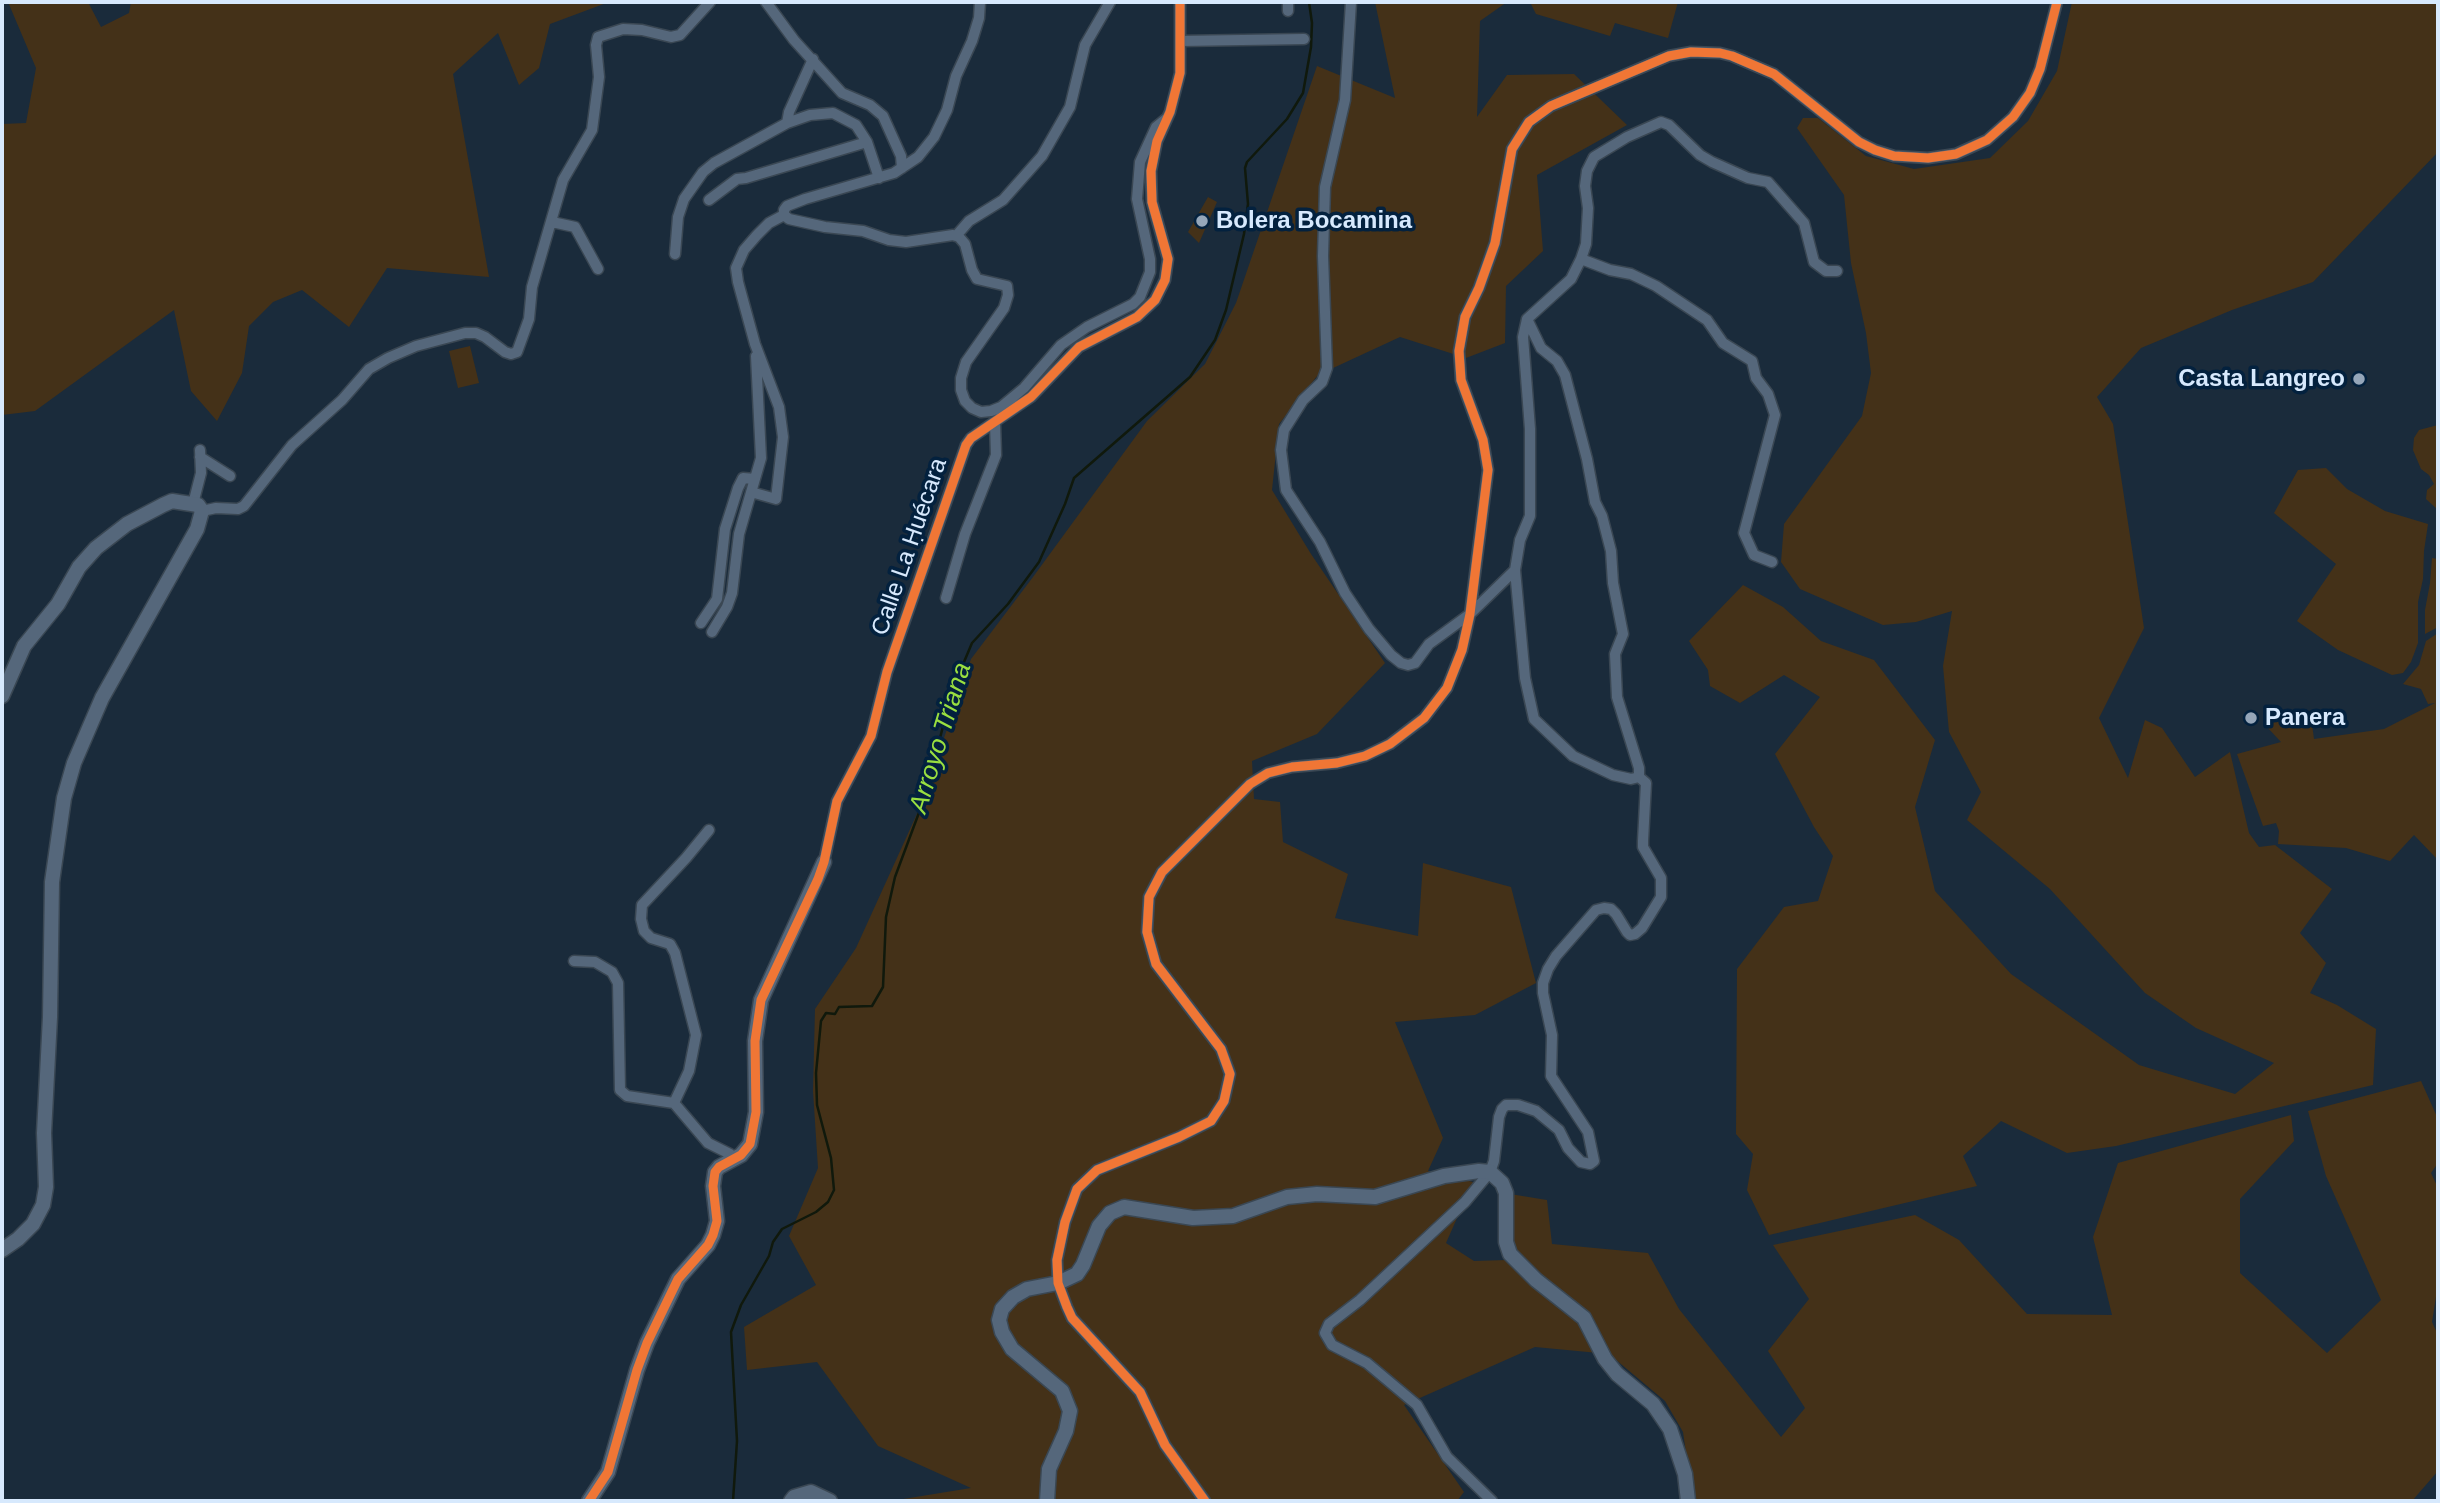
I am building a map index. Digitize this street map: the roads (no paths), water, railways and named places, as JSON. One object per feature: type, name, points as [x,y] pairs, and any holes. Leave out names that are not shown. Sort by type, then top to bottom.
[{"type":"street","points":[[2,696],[24,646],[58,604],[79,567],[96,548],[127,524],[172,501],[198,507],[237,509],[244,506],[292,445],[342,400],[369,369],[416,345],[465,333],[477,333],[505,352],[517,352],[528,319],[532,286],[563,180],[592,130],[599,77],[596,45],[598,37],[624,29],[671,37],[680,35],[710,2]]},
{"type":"street","points":[[766,2],[794,40],[842,93],[870,105],[883,116],[901,156],[902,168]]},
{"type":"street","points":[[784,215],[787,206],[894,173],[918,157],[934,137],[947,110],[956,76],[972,41],[979,18],[980,2]]},
{"type":"street","points":[[784,215],[789,219],[825,227],[863,231],[889,240],[906,242],[956,236],[969,221],[1003,200],[1042,156],[1070,107],[1084,45],[1110,2]]},
{"type":"street","name":"Calle La Ḥuécara","points":[[824,862],[837,801],[871,736],[887,672],[961,456],[971,438],[1031,397],[1079,347],[1137,317],[1155,300],[1168,271],[1168,259],[1152,202],[1151,171],[1157,141],[1181,73],[1180,2]]},
{"type":"street","points":[[1350,2],[1345,100],[1325,187],[1323,256],[1327,368],[1322,382],[1303,400],[1284,430],[1281,450],[1286,490],[1320,542],[1345,593],[1369,629],[1401,663],[1415,663],[1429,644],[1470,614],[1515,569]]},
{"type":"street","points":[[1205,1501],[1165,1445],[1140,1392],[1072,1318],[1058,1283],[1057,1260],[1065,1222],[1077,1189],[1097,1170],[1211,1121],[1224,1101],[1230,1074],[1221,1049],[1156,964],[1147,932],[1149,897],[1162,872],[1250,784],[1268,772],[1337,763],[1365,756],[1390,744],[1424,719],[1447,688],[1462,650],[1470,614],[1488,470],[1483,440],[1461,380],[1459,351],[1465,317],[1495,243],[1512,149],[1529,122],[1551,106],[1669,56],[1691,52],[1720,53],[1774,74],[1860,142],[1875,150],[1895,156],[1928,158],[1956,154],[1987,140],[2013,117],[2030,93],[2040,69],[2057,2]]},
{"type":"street","points":[[1180,41],[1304,39]]},
{"type":"street","points":[[788,123],[789,112],[813,59]]},
{"type":"street","points":[[675,254],[678,217],[684,199],[704,172],[714,163],[788,123],[810,115],[833,113],[856,125],[867,142],[879,178]]},
{"type":"street","points":[[956,236],[965,244],[977,279],[1006,286],[1008,295],[1004,308],[966,362],[961,378],[965,401],[981,412],[991,411],[1013,399],[1073,336],[1133,304],[1140,297],[1150,272],[1150,259],[1137,199],[1140,162],[1156,127],[1167,118]]},
{"type":"street","points":[[1639,777],[1631,779],[1613,775],[1573,756],[1534,719],[1525,678],[1515,569],[1520,540],[1530,516],[1530,429],[1523,337],[1527,319],[1571,279],[1581,259],[1586,244],[1588,208],[1585,186],[1590,162],[1601,151],[1661,122],[1669,125],[1700,155],[1712,162],[1748,178],[1768,182],[1804,223],[1814,261],[1826,271],[1837,271]]},
{"type":"street","points":[[709,200],[737,179],[867,142]]},
{"type":"street","points":[[751,492],[776,499],[783,437],[779,407],[755,344],[736,268],[744,250],[757,235],[769,223],[784,215]]},
{"type":"street","points":[[552,222],[575,226],[598,268]]},
{"type":"street","points":[[1581,259],[1610,270],[1631,274],[1656,286],[1707,320],[1723,343],[1752,361],[1756,378],[1768,394],[1775,415],[1744,533],[1754,555],[1772,562]]},
{"type":"street","points":[[1492,1501],[1447,1457],[1417,1405],[1367,1363],[1332,1345],[1325,1333],[1329,1324],[1360,1300],[1465,1202],[1490,1172],[1494,1161],[1499,1117],[1506,1105],[1518,1105],[1536,1111],[1559,1130],[1567,1148],[1581,1161],[1590,1164],[1594,1161],[1588,1132],[1551,1076],[1552,1035],[1542,993],[1543,983],[1556,956],[1596,911],[1611,909],[1627,932],[1630,935],[1635,934],[1642,928],[1661,897],[1661,878],[1643,847],[1646,783],[1639,777],[1639,768],[1615,684],[1615,654],[1623,634],[1613,583],[1611,551],[1595,502],[1587,459],[1564,375],[1557,361],[1541,348],[1527,319]]},
{"type":"street","points":[[712,632],[732,593],[739,534],[761,458],[755,344]]},
{"type":"street","name":"Calle La Ḥuécara","points":[[946,598],[965,534],[996,455],[995,423]]},
{"type":"street","points":[[2,1250],[33,1224],[43,1205],[46,1187],[44,1133],[50,1017],[51,882],[64,798],[74,763],[102,698],[197,529],[200,453],[230,476]]},
{"type":"street","points":[[701,624],[717,599],[725,529],[738,488],[743,478],[755,479]]},
{"type":"street","points":[[674,1103],[689,1071],[696,1035],[675,953],[670,944],[651,937],[644,930],[641,919],[642,905],[709,830]]},
{"type":"street","points":[[589,1501],[608,1472],[647,1343],[678,1279],[703,1252],[713,1235],[717,1221],[713,1186],[715,1172],[719,1167],[741,1156],[750,1144],[755,1122],[755,1041],[761,1000],[824,862]]},
{"type":"street","points":[[574,961],[595,962],[612,972],[618,983],[620,1090],[627,1096],[674,1103],[703,1138],[734,1158]]},
{"type":"street","points":[[1047,1501],[1049,1469],[1066,1431],[1070,1410],[1062,1391],[1012,1349],[1002,1332],[999,1320],[1002,1309],[1013,1297],[1027,1289],[1058,1283],[1077,1274],[1098,1226],[1110,1213],[1124,1207],[1193,1219],[1233,1216],[1287,1197],[1317,1194],[1375,1197],[1469,1172],[1490,1172],[1502,1183],[1506,1193],[1506,1242],[1510,1254],[1536,1280],[1584,1318],[1605,1359],[1617,1374],[1653,1404],[1670,1429],[1685,1474],[1688,1501]]},
{"type":"street","points":[[791,1501],[794,1497],[811,1492],[830,1501]]},
{"type":"waterway","name":"Arroyo Triana","points":[[733,1501],[737,1441],[731,1332],[741,1305],[782,1229],[816,1212],[828,1202],[834,1190],[831,1158],[817,1105],[816,1073],[821,1021],[826,1013],[835,1014],[839,1007],[872,1006],[883,987],[886,917],[895,877],[936,767],[940,738],[953,688],[972,643],[1008,604],[1039,562],[1074,478],[1190,377],[1215,340],[1226,310],[1244,234],[1248,204],[1245,168],[1247,162],[1287,119],[1303,93],[1311,47],[1309,2]]},
{"type":"place","name":"Bolera Bocamina","points":[[1202,221]]},
{"type":"place","name":"Casta Langreo","points":[[2359,379]]},
{"type":"place","name":"Panera","points":[[2251,718]]}]
